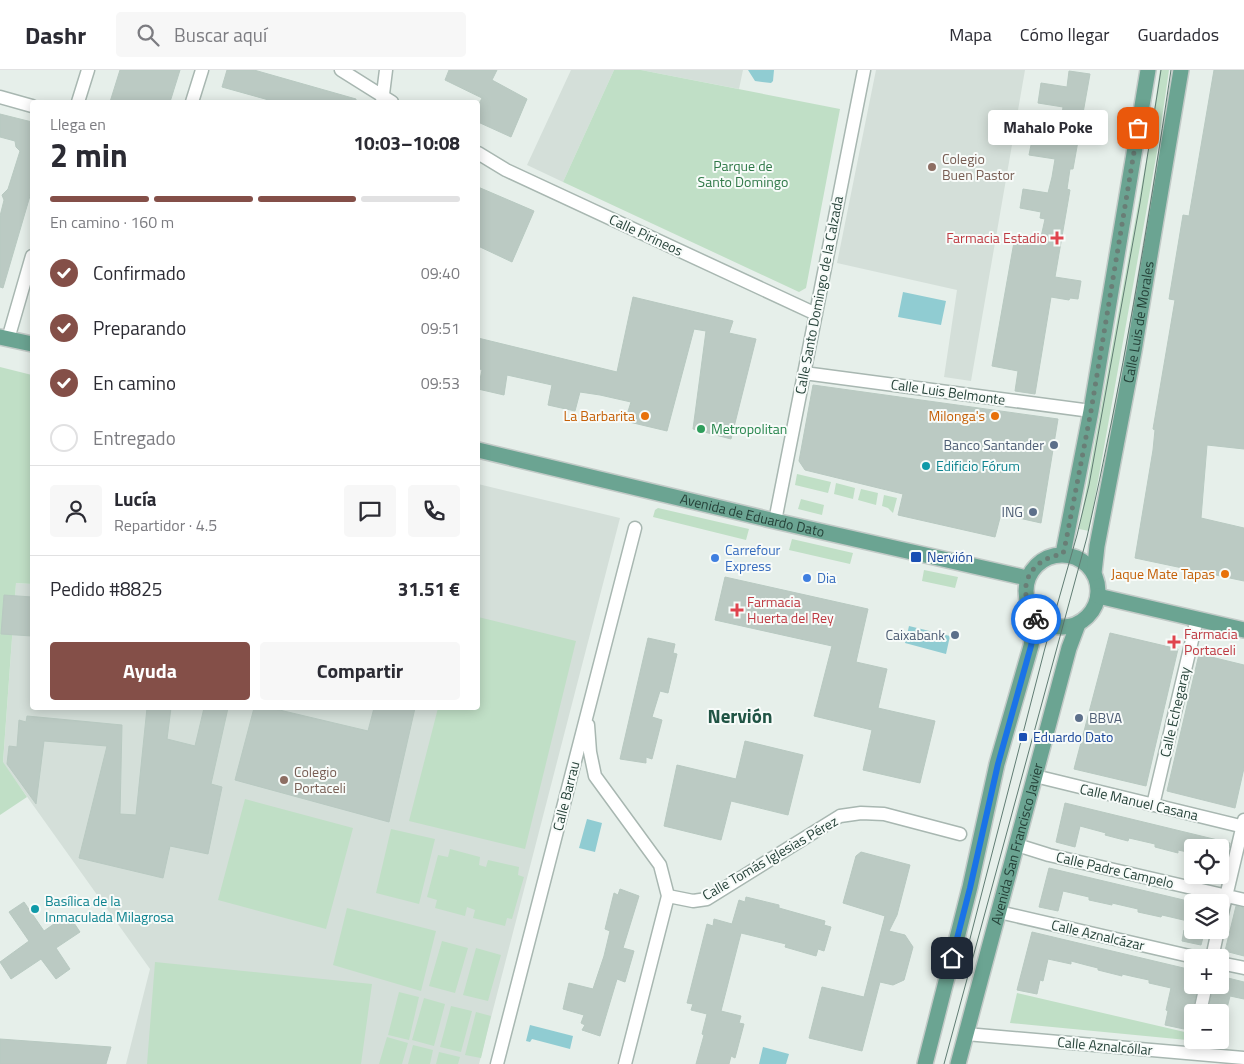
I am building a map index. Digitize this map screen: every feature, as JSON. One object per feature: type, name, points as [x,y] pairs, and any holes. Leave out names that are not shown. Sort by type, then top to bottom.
[{"type":"main road","points":[[1063,554],[1091,411],[1148,70]]},
{"type":"main road","name":"Calle Luis de Morales","points":[[1094,573],[1097,546],[1134,351],[1182,70]]},
{"type":"main road","points":[[4,338],[30,344]]},
{"type":"main road","name":"Avenida de Eduardo Dato","points":[[480,450],[775,521],[1028,578]]},
{"type":"main road","points":[[1063,554],[1081,560],[1094,573],[1098,584],[1098,596],[1095,606],[1090,615],[1078,624],[1064,627],[1052,625],[1036,617],[1027,602],[1025,590],[1028,578],[1041,561],[1051,556],[1063,554]]},
{"type":"main road","points":[[1098,596],[1244,630]]},
{"type":"main road","points":[[925,1064],[970,888],[993,783],[1031,646],[1036,617]]},
{"type":"main road","name":"Avenida San Francisco Javier","points":[[958,1064],[1069,648],[1078,624]]},
{"type":"street","points":[[79,100],[88,70]]},
{"type":"street","points":[[193,100],[202,70]]},
{"type":"street","points":[[341,70],[385,100]]},
{"type":"street","points":[[386,70],[386,100]]},
{"type":"street","name":"Calle Santo Domingo de la Calzada","points":[[775,521],[864,70]]},
{"type":"street","points":[[0,97],[30,105]]},
{"type":"street","name":"Calle Pirineos","points":[[480,154],[506,170],[816,314]]},
{"type":"street","points":[[4,338],[30,262]]},
{"type":"street","name":"Calle Luis Belmonte","points":[[804,372],[1091,411]]},
{"type":"street","name":"Calle Barrau","points":[[497,1064],[635,528]]},
{"type":"street","name":"Calle Echegaray","points":[[1153,805],[1197,619]]},
{"type":"street","points":[[587,715],[590,752],[595,776],[660,865],[668,896],[625,1064]]},
{"type":"street","points":[[570,780],[584,774],[595,776]]},
{"type":"street","name":"Calle Manuel Casana","points":[[1035,776],[1153,805],[1243,824]]},
{"type":"street","name":"Calle Tomás Iglesias Pérez","points":[[668,896],[693,902],[707,898],[840,816],[861,813],[884,814],[960,834]]},
{"type":"street","points":[[1226,894],[1243,824]]},
{"type":"street","name":"Calle Padre Campelo","points":[[1016,845],[1222,894]]},
{"type":"street","name":"Calle Padre Campelo","points":[[1229,896],[1244,900]]},
{"type":"street","name":"Calle Aznalcázar","points":[[999,912],[1184,955]]},
{"type":"street","points":[[1229,965],[1244,968]]},
{"type":"street","name":"Calle Aznalcóllar","points":[[966,1034],[1244,1058]]},
{"type":"street","points":[[1190,1053],[1191,1049]]},
{"type":"shaded area","points":[[571,70],[614,70],[563,182],[527,165]]},
{"type":"shaded area","points":[[641,70],[743,70],[739,89]]},
{"type":"shaded area","name":"Colegio Buen Pastor","points":[[876,70],[1025,70],[971,381],[944,377],[957,290],[837,263]]},
{"type":"shaded area","name":"Colegio Portaceli","points":[[480,484],[620,518],[479,1064],[126,1064],[150,969],[3,763],[16,583],[30,584],[30,710],[480,710]]},
{"type":"green space","name":"Parque de Santo Domingo","points":[[614,70],[641,70],[840,109],[806,288],[799,292],[563,182]]},
{"type":"green space","points":[[1160,70],[1169,70],[1158,146],[1089,531],[1079,529],[1149,145]]},
{"type":"green space","points":[[0,367],[30,374],[30,584],[16,583],[3,762],[27,797],[0,815]]},
{"type":"green space","points":[[797,474],[831,482],[828,493],[795,485]]},
{"type":"green space","points":[[836,483],[855,488],[853,499],[834,494]]},
{"type":"green space","points":[[861,489],[878,493],[876,505],[858,500]]},
{"type":"green space","points":[[884,495],[897,498],[893,513],[888,508],[882,506]]},
{"type":"green space","points":[[801,499],[824,505],[822,515],[798,509]]},
{"type":"green space","points":[[658,508],[749,529],[746,540],[653,517],[655,510]]},
{"type":"green space","points":[[792,539],[853,553],[850,564],[789,550]]},
{"type":"green space","points":[[924,570],[958,577],[955,588],[922,581]]},
{"type":"green space","points":[[480,617],[576,641],[525,849],[409,821],[437,710],[480,710]]},
{"type":"green space","points":[[245,799],[353,828],[326,929],[218,900]]},
{"type":"green space","points":[[391,829],[435,839],[419,904],[376,893]]},
{"type":"green space","points":[[450,849],[480,857],[479,865],[486,867],[488,860],[519,867],[518,875],[524,877],[512,919],[507,918],[505,926],[473,918],[475,910],[467,907],[465,916],[435,908],[437,900],[427,897],[438,855],[448,857]]},
{"type":"green space","points":[[347,908],[436,931],[421,991],[333,965]]},
{"type":"green space","points":[[442,941],[468,948],[455,993],[429,986]]},
{"type":"green space","points":[[476,948],[501,955],[488,1001],[463,995]]},
{"type":"green space","points":[[155,962],[372,984],[361,1064],[147,1064]]},
{"type":"green space","points":[[399,992],[419,997],[409,1040],[388,1035]]},
{"type":"green space","points":[[1017,993],[1184,1032],[1184,1040],[1010,1023]]},
{"type":"green space","points":[[424,998],[445,1004],[434,1046],[412,1040]]},
{"type":"green space","points":[[451,1006],[472,1011],[461,1052],[440,1047]]},
{"type":"green space","points":[[476,1012],[491,1016],[481,1058],[465,1055]]},
{"type":"green space","points":[[387,1037],[408,1043],[402,1064],[379,1064]]},
{"type":"green space","points":[[413,1045],[433,1050],[430,1064],[408,1064]]},
{"type":"green space","points":[[439,1052],[460,1057],[458,1064],[436,1064]]},
{"type":"water","points":[[748,70],[774,70],[773,81],[771,83],[755,81]]},
{"type":"water","points":[[903,292],[946,301],[941,325],[898,317]]},
{"type":"water","points":[[909,626],[950,636],[946,654],[905,643]]},
{"type":"water","points":[[587,819],[602,823],[595,852],[579,848]]},
{"type":"water","points":[[530,1025],[573,1036],[570,1049],[532,1039],[530,1042],[526,1041]]},
{"type":"water","points":[[763,1047],[789,1054],[786,1064],[759,1064]]},
{"type":"building","points":[[120,70],[180,70],[171,100],[111,100]]},
{"type":"building","points":[[227,70],[254,70],[356,100],[269,100],[222,87]]},
{"type":"building","points":[[449,70],[497,70],[492,80],[527,99],[511,137],[480,123],[480,102],[482,98],[445,80]]},
{"type":"building","points":[[1214,70],[1244,70],[1244,449],[1207,445],[1201,518],[1244,528],[1244,581],[1135,558],[1153,450],[1155,430],[1153,429],[1175,300],[1169,299],[1183,215],[1189,216]]},
{"type":"building","points":[[1069,71],[1090,74],[1073,169],[1070,169],[1067,189],[1070,190],[1055,277],[1081,281],[1078,299],[1070,298],[1069,300],[1051,297],[1035,394],[1015,391],[1018,371],[992,366],[1014,242],[1039,246],[1045,219],[1040,218],[1041,212],[1020,208],[1023,189],[1048,193],[1052,177],[1055,159],[1029,155],[1033,135],[1058,139],[1061,123],[1063,107],[1038,103],[1041,83],[1067,87]]},
{"type":"building","points":[[0,114],[30,122],[30,196],[3,288],[0,287],[0,216],[4,200],[2,195],[8,189],[20,151],[16,147],[15,141],[0,137]]},
{"type":"building","points":[[480,188],[534,211],[512,262],[480,247]]},
{"type":"building","points":[[633,297],[733,321],[729,333],[756,339],[731,439],[693,429],[706,331],[694,329],[667,431],[625,421],[631,402],[600,395],[580,392],[575,411],[548,405],[552,385],[507,375],[504,395],[480,389],[482,370],[480,369],[480,338],[617,372]]},
{"type":"building","name":"Edificio Fórum","points":[[813,385],[1058,419],[1041,523],[1001,514],[995,537],[898,515],[903,494],[805,470],[799,461]]},
{"type":"building","points":[[725,577],[868,609],[856,662],[887,669],[878,708],[935,721],[920,783],[863,770],[872,730],[814,716],[832,646],[715,620]]},
{"type":"building","points":[[4,595],[30,597],[30,636],[1,634]]},
{"type":"building","points":[[1110,633],[1178,649],[1146,786],[1074,769]]},
{"type":"building","points":[[648,638],[675,644],[673,653],[677,654],[668,693],[660,691],[652,717],[662,720],[652,759],[646,757],[646,763],[620,759]]},
{"type":"building","points":[[1199,654],[1244,665],[1244,768],[1235,808],[1167,791]]},
{"type":"building","points":[[147,710],[171,710],[167,739],[195,746],[204,710],[228,710],[211,784],[222,787],[208,854],[170,846],[163,878],[79,858],[107,746],[44,741],[36,804],[7,764],[9,746],[17,747],[19,720],[26,722],[27,716],[122,725],[120,814],[136,815]]},
{"type":"building","points":[[253,710],[279,710],[368,731],[373,710],[415,710],[389,822],[235,780]]},
{"type":"building","points":[[745,741],[803,755],[788,815],[731,801],[721,840],[664,826],[677,765],[736,779]]},
{"type":"building","points":[[1065,803],[1214,839],[1184,839],[1184,851],[1178,850],[1178,853],[1155,847],[1155,844],[1129,838],[1128,841],[1080,826],[1075,847],[1056,842]]},
{"type":"building","points":[[861,852],[910,865],[897,915],[889,931],[905,935],[913,947],[904,980],[893,985],[880,982],[862,1051],[809,1038],[822,987],[864,997],[885,916],[843,903],[856,856]]},
{"type":"building","points":[[1049,868],[1184,900],[1184,920],[1138,912],[1138,909],[1089,900],[1089,897],[1063,891],[1058,911],[1039,907]]},
{"type":"building","points":[[620,889],[639,896],[623,948],[634,951],[625,982],[617,979],[600,1036],[582,1030],[585,1025],[581,1023],[584,1015],[563,1009],[569,983],[593,989],[610,931],[605,929],[614,893],[618,895]]},
{"type":"building","points":[[746,897],[779,905],[779,908],[825,921],[824,925],[831,927],[824,951],[818,949],[816,956],[785,947],[786,944],[741,933],[721,1011],[741,1016],[739,1023],[744,1024],[735,1058],[731,1056],[729,1064],[696,1064],[704,1035],[702,1034],[707,1014],[691,1010],[693,1004],[687,1003],[707,924],[713,926],[714,919],[732,924],[739,900],[745,902]]},
{"type":"building","points":[[24,902],[44,931],[68,914],[80,932],[56,948],[70,969],[56,979],[41,959],[11,979],[0,962],[29,941],[9,912]]},
{"type":"building","points":[[1236,906],[1244,908],[1244,956],[1229,952],[1229,949],[1225,949]]},
{"type":"building","points":[[1184,930],[1184,939],[1203,939],[1201,945],[1182,941]]},
{"type":"building","points":[[1032,932],[1184,968],[1184,994],[1196,994],[1194,1004],[1184,1004],[1184,1029],[1165,1025],[1171,988],[1149,983],[1149,980],[1122,974],[1122,976],[1071,961],[1071,964],[1048,959],[1043,981],[1040,980],[1037,994],[1017,990]]},
{"type":"building","points":[[1229,978],[1244,982],[1244,999],[1230,996],[1228,1004],[1210,1004],[1212,994],[1229,994]]},
{"type":"building","points":[[0,1039],[111,1047],[106,1064],[0,1064]]},
{"type":"tram line","points":[[964,962],[1089,485],[1140,203],[1161,70]]},
{"type":"tram line","points":[[944,1064],[1087,537],[1112,421],[1134,304],[1171,70]]},
{"type":"way so far","points":[[1036,619],[1027,602],[1025,590],[1028,578],[1041,561],[1051,556],[1063,554],[1091,411],[1138,128]]},
{"type":"place","name":"Mahalo Poke","points":[[1138,128]]},
{"type":"place","name":"Colegio Buen Pastor","points":[[932,167]]},
{"type":"place","name":"Farmacia Estadio","points":[[1057,238]]},
{"type":"place","name":"La Barbarita","points":[[645,416]]},
{"type":"place","name":"Milonga's","points":[[995,416]]},
{"type":"place","name":"Metropolitan","points":[[701,429]]},
{"type":"place","name":"Banco Santander","points":[[1054,445]]},
{"type":"place","name":"Edificio Fórum","points":[[926,466]]},
{"type":"place","name":"ING","points":[[1033,512]]},
{"type":"place","name":"Nervión","points":[[916,557]]},
{"type":"place","name":"Carrefour Express","points":[[715,558]]},
{"type":"place","name":"Jaque Mate Tapas","points":[[1225,574]]},
{"type":"place","name":"Dia","points":[[807,578]]},
{"type":"place","name":"Farmacia Huerta del Rey","points":[[737,610]]},
{"type":"place","name":"Caixabank","points":[[955,635]]},
{"type":"place","name":"Farmacia Portaceli","points":[[1174,642]]},
{"type":"place","name":"BBVA","points":[[1079,718]]},
{"type":"place","name":"Eduardo Dato","points":[[1023,737]]},
{"type":"place","name":"Colegio Portaceli","points":[[284,780]]},
{"type":"place","name":"Basílica de la Inmaculada Milagrosa","points":[[35,909]]},
{"type":"district","name":"Nervión","points":[[740,716]]},
{"type":"route","points":[[952,958],[970,888],[986,812],[1035,631],[1036,619]]}]
